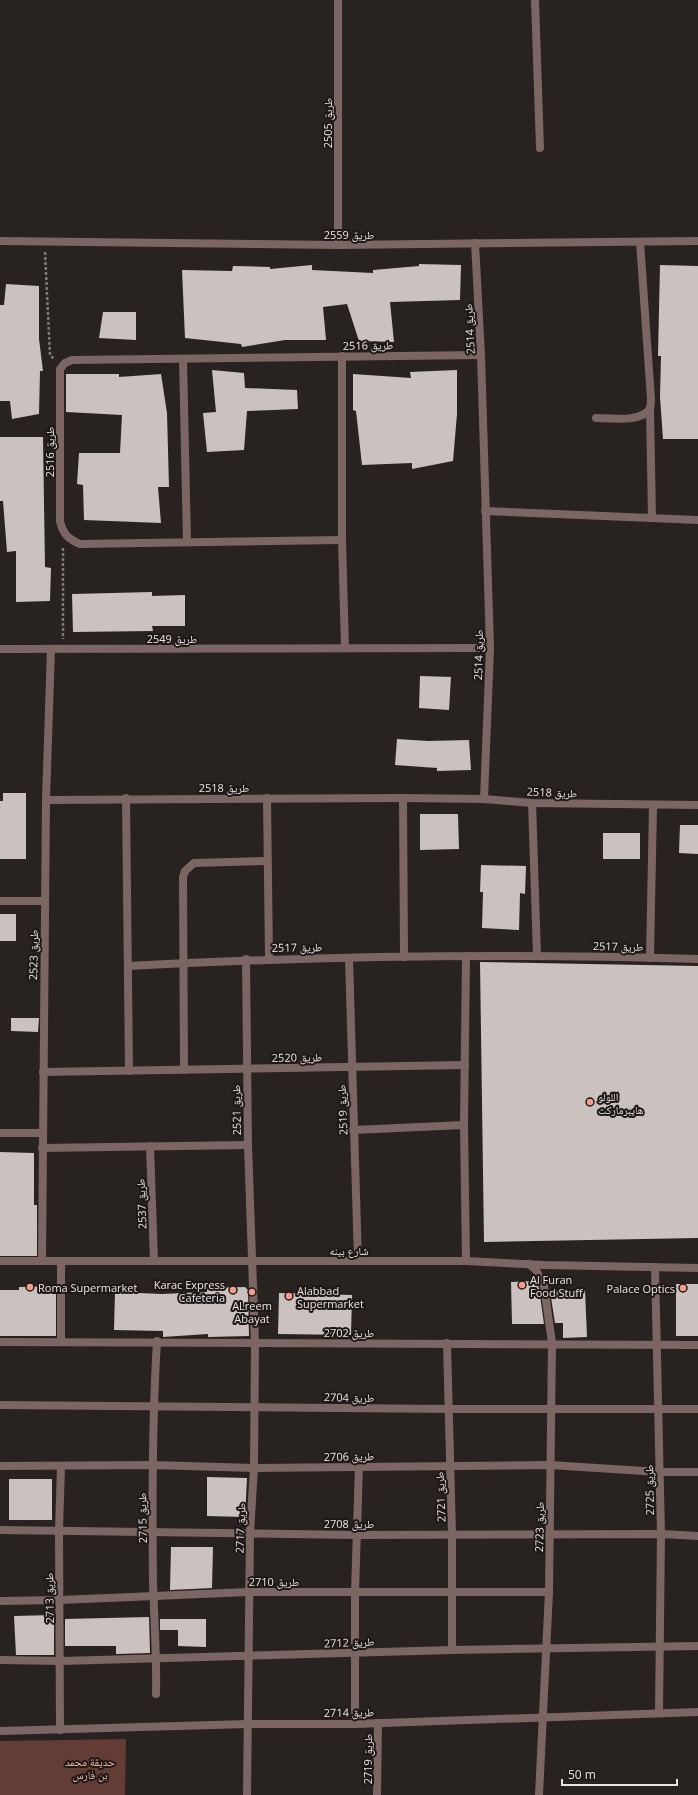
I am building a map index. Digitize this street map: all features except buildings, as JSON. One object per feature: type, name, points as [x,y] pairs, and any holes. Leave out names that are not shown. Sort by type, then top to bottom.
[{"type":"street","name":"طريق 2505","points":[[338,0],[338,245]]},
{"type":"street","points":[[535,0],[540,148]]},
{"type":"street","name":"طريق 2559","points":[[0,240],[338,245],[698,241]]},
{"type":"street","points":[[640,242],[651,399],[652,518]]},
{"type":"street","name":"طريق 2514","points":[[475,243],[481,355],[490,648],[484,799]]},
{"type":"street","name":"طريق 2516","points":[[63,532],[60,521],[60,369],[65,363],[72,360],[481,355]]},
{"type":"street","points":[[342,356],[342,540],[345,648]]},
{"type":"street","points":[[183,359],[187,542]]},
{"type":"street","points":[[596,418],[635,418],[646,413],[650,408]]},
{"type":"street","points":[[485,511],[698,520]]},
{"type":"street","points":[[63,532],[70,540],[80,544],[342,540]]},
{"type":"street","name":"طريق 2549","points":[[0,650],[490,648]]},
{"type":"street","name":"طريق 2523","points":[[42,1260],[46,800],[51,649]]},
{"type":"street","points":[[126,798],[129,1070]]},
{"type":"street","name":"طريق 2518","points":[[46,800],[126,798],[402,798],[484,799],[532,803],[653,806],[698,805]]},
{"type":"street","points":[[267,798],[270,958]]},
{"type":"street","points":[[402,798],[404,957]]},
{"type":"street","points":[[532,803],[536,955]]},
{"type":"street","points":[[650,958],[653,806]]},
{"type":"street","points":[[184,1070],[185,963],[183,877],[189,866],[201,863],[267,862]]},
{"type":"street","points":[[0,901],[45,901]]},
{"type":"street","name":"طريق 2517","points":[[128,966],[270,958],[536,955],[698,959]]},
{"type":"street","points":[[466,956],[464,1125],[466,1261]]},
{"type":"street","name":"طريق 2519","points":[[349,958],[351,1067],[358,1261]]},
{"type":"street","name":"طريق 2521","points":[[246,959],[248,1145],[252,1261]]},
{"type":"street","name":"طريق 2520","points":[[43,1072],[465,1065]]},
{"type":"street","points":[[354,1130],[464,1125]]},
{"type":"street","points":[[0,1133],[42,1133]]},
{"type":"street","points":[[42,1148],[248,1145]]},
{"type":"street","name":"طريق 2537","points":[[150,1146],[154,1261]]},
{"type":"street","name":"شارع بينه","points":[[0,1261],[466,1261],[698,1268]]},
{"type":"street","points":[[61,1261],[61,1341]]},
{"type":"street","name":"طريق 2717","points":[[247,1795],[250,1657],[250,1533],[254,1468],[255,1344],[252,1261]]},
{"type":"street","name":"طريق 2723","points":[[529,1264],[536,1270],[544,1286],[552,1344],[549,1592],[539,1795]]},
{"type":"street","name":"طريق 2725","points":[[655,1267],[658,1344],[661,1534],[658,1647],[659,1712]]},
{"type":"street","name":"طريق 2702","points":[[0,1342],[157,1341],[255,1344],[698,1344]]},
{"type":"street","name":"طريق 2715","points":[[156,1694],[157,1657],[154,1596],[152,1465],[153,1407],[157,1341]]},
{"type":"street","name":"طريق 2721","points":[[447,1343],[452,1534],[452,1650]]},
{"type":"street","name":"طريق 2704","points":[[0,1405],[153,1407],[254,1406],[448,1409],[698,1409]]},
{"type":"street","name":"طريق 2706","points":[[0,1466],[152,1465],[254,1468],[550,1465],[660,1472],[698,1472]]},
{"type":"street","name":"طريق 2713","points":[[60,1730],[61,1661],[59,1531],[62,1466]]},
{"type":"street","points":[[355,1724],[355,1593],[359,1466]]},
{"type":"street","name":"طريق 2708","points":[[0,1530],[357,1535],[661,1534],[698,1536]]},
{"type":"street","name":"طريق 2710","points":[[0,1601],[249,1592],[549,1592]]},
{"type":"street","name":"طريق 2712","points":[[0,1660],[61,1661],[157,1657],[250,1657],[452,1650],[698,1646]]},
{"type":"street","name":"طريق 2714","points":[[0,1731],[248,1724],[355,1724],[543,1716],[698,1712]]},
{"type":"street","name":"طريق 2719","points":[[377,1795],[378,1723]]},
{"type":"path","points":[[45,241],[50,355],[60,369]]},
{"type":"path","points":[[63,532],[63,649]]},
{"type":"green space","name":"حديقة محمد بن فارس","points":[[126,1739],[125,1795],[0,1795],[0,1741]]},
{"type":"place","name":"اللولو هايبرماركت","points":[[590,1102]]},
{"type":"place","name":"Al Furan Food Stuff","points":[[522,1285]]},
{"type":"place","name":"Roma Supermarket","points":[[30,1287]]},
{"type":"place","name":"Palace Optics","points":[[683,1288]]},
{"type":"place","name":"Karac Express Cafeteria","points":[[233,1290]]},
{"type":"place","name":"ALreem Abayat","points":[[252,1292]]},
{"type":"place","name":"Alabbad Supermarket","points":[[289,1296]]}]
